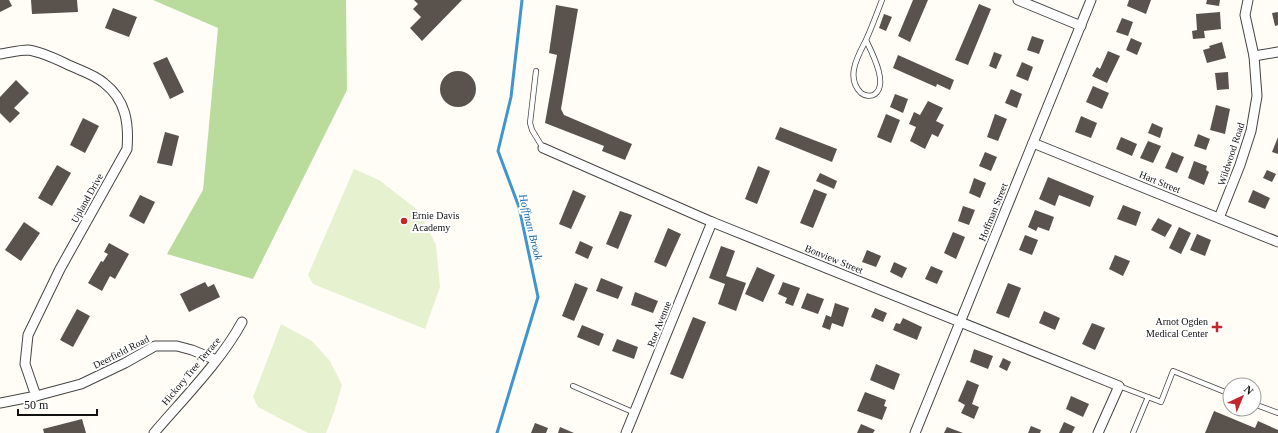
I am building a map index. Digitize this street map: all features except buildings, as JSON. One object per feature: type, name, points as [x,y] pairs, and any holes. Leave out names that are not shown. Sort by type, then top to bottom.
[{"type":"street","points":[[1018,0],[1081,26]]},
{"type":"street","name":"Hoffman Street","points":[[915,433],[1091,0]]},
{"type":"street","name":"Wildwood Road","points":[[1219,218],[1240,165],[1251,130],[1257,96],[1254,56],[1245,15],[1248,0]]},
{"type":"street","name":"Upland Drive","points":[[0,54],[27,50],[51,56],[93,76],[104,83],[114,93],[122,105],[127,117],[129,133],[127,149],[60,269],[28,335],[25,364],[36,396]]},
{"type":"street","points":[[1254,56],[1278,52]]},
{"type":"street","name":"Hart Street","points":[[1033,143],[1278,242]]},
{"type":"street","name":"Bonview Street","points":[[543,148],[712,222],[1119,386]]},
{"type":"street","name":"Roe Avenue","points":[[626,433],[712,222]]},
{"type":"street","name":"Hickory Tree Terrace","points":[[154,433],[216,360],[235,335],[242,322]]},
{"type":"street","name":"Deerfield Road","points":[[36,396],[81,384],[155,346],[177,346],[192,350],[216,360]]},
{"type":"street","points":[[1098,433],[1119,386]]},
{"type":"street","points":[[0,403],[36,396]]},
{"type":"lane","points":[[866,40],[877,66],[880,79],[880,87],[876,94],[870,96],[864,95],[857,88],[853,78],[854,66],[882,0]]},
{"type":"lane","points":[[536,72],[530,123],[532,130],[543,148]]},
{"type":"lane","points":[[1119,386],[1161,402],[1173,371],[1222,391]]},
{"type":"lane","points":[[573,386],[635,413]]},
{"type":"lane","points":[[1133,433],[1148,397]]},
{"type":"lane","points":[[1262,407],[1278,413]]},
{"type":"green space","points":[[153,0],[346,0],[347,90],[253,279],[167,254],[203,190],[218,28]]},
{"type":"green space","points":[[354,169],[379,180],[419,211],[436,245],[440,287],[425,329],[313,284],[308,275]]},
{"type":"green space","points":[[281,324],[312,341],[330,361],[342,385],[326,433],[308,433],[258,407],[253,397]]},
{"type":"waterway","name":"Hoffman Brook","points":[[497,433],[538,297],[519,207],[498,151],[511,97],[522,0]]},
{"type":"place","name":"Ernie Davis Academy","points":[[404,221]]},
{"type":"place","name":"Arnot Ogden Medical Center","points":[[1217,327]]}]
